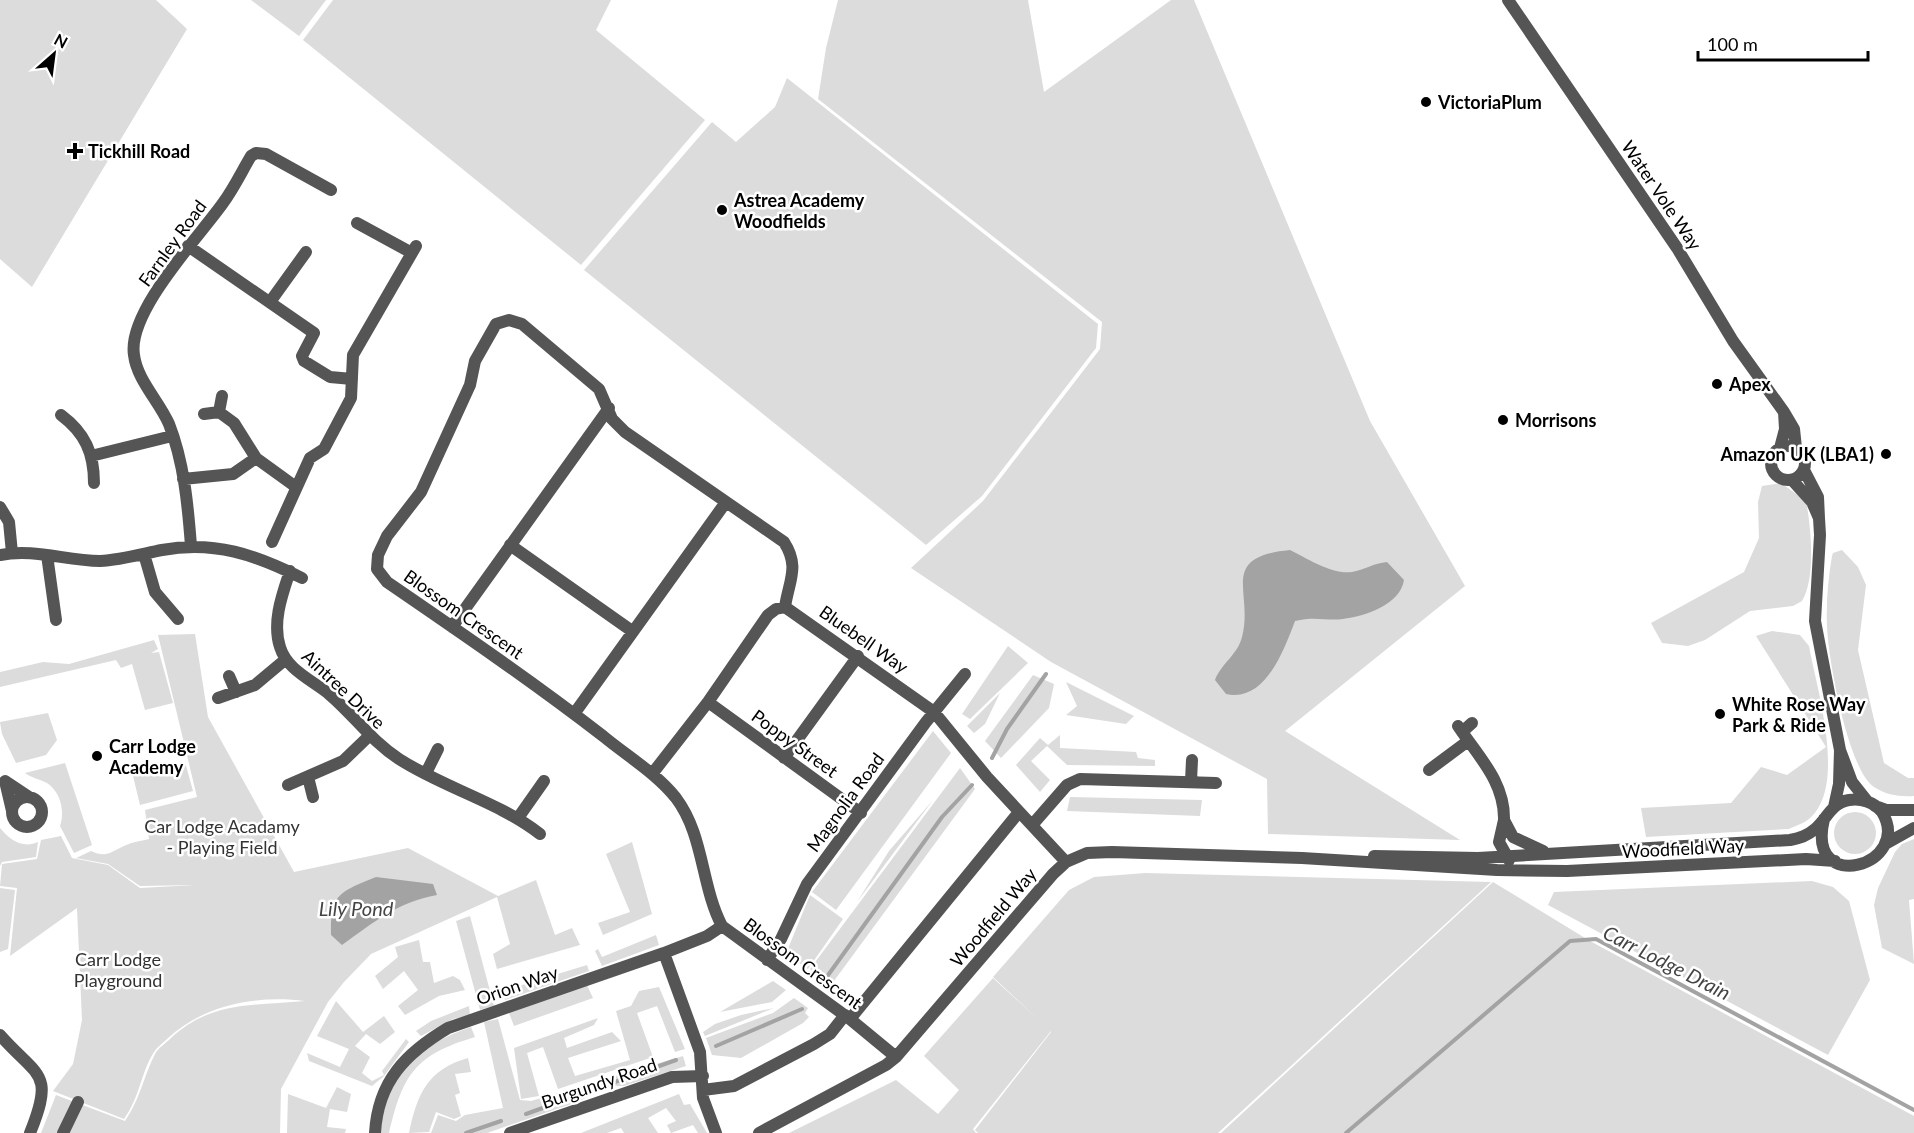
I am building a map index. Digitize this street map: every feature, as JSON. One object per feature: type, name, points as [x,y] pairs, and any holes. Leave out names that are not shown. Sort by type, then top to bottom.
[{"type":"street","name":"Water Vole Way","points":[[1508,0],[1677,248],[1733,340],[1784,412],[1794,429],[1796,448]]},
{"type":"street","name":"Farnley Road","points":[[191,546],[183,479],[172,436],[164,415],[138,370],[134,355],[134,340],[164,282],[188,246],[223,203],[251,156],[256,153],[266,154],[331,190]]},
{"type":"street","points":[[272,542],[310,458],[324,449],[351,398],[353,355],[414,250],[357,223]]},
{"type":"street","points":[[188,246],[314,333],[302,356],[304,361],[330,377],[352,379]]},
{"type":"street","points":[[270,302],[306,252]]},
{"type":"street","name":"Blossom Crescent","points":[[785,607],[794,571],[793,556],[784,542],[625,432],[612,419],[599,389],[522,324],[509,320],[496,324],[475,362],[470,385],[426,482],[387,536],[378,555],[377,569],[387,582],[574,714],[652,774],[675,798],[690,822],[714,910],[722,926],[847,1017],[896,1057]]},
{"type":"street","points":[[219,412],[222,396]]},
{"type":"street","points":[[452,627],[609,408]]},
{"type":"street","points":[[204,414],[219,412],[234,423],[256,458],[296,487]]},
{"type":"street","points":[[1784,412],[1785,429],[1780,448],[1771,458],[1772,470],[1780,478],[1792,480],[1812,502],[1819,518]]},
{"type":"street","points":[[61,415],[77,427],[88,444],[93,483]]},
{"type":"street","points":[[91,456],[172,436]]},
{"type":"street","points":[[1780,448],[1796,448],[1803,456],[1804,470],[1818,497],[1820,535],[1815,621],[1840,750],[1852,782],[1884,815],[1888,828],[1887,843]]},
{"type":"street","points":[[183,479],[233,474],[256,458]]},
{"type":"street","points":[[1792,480],[1804,470]]},
{"type":"street","points":[[574,714],[726,502]]},
{"type":"street","points":[[0,507],[9,522],[6,554],[47,555],[98,561],[191,546],[237,550],[264,558],[302,578]]},
{"type":"street","points":[[510,545],[632,631]]},
{"type":"street","points":[[144,554],[155,592],[178,619]]},
{"type":"street","points":[[47,555],[56,620]]},
{"type":"street","name":"Aintree Drive","points":[[290,571],[282,597],[277,634],[286,659],[328,693],[369,736],[401,760],[518,818],[540,834]]},
{"type":"street","points":[[652,774],[708,702],[768,615],[776,609],[785,607]]},
{"type":"street","name":"Bluebell Way","points":[[785,607],[858,656],[934,712],[1018,812],[1033,824],[1066,862]]},
{"type":"street","points":[[784,758],[858,656]]},
{"type":"street","points":[[218,698],[255,685],[286,659]]},
{"type":"street","name":"Magnolia Road","points":[[767,960],[781,939],[807,884],[934,712],[965,674]]},
{"type":"street","points":[[229,676],[236,692]]},
{"type":"street","name":"Poppy Street","points":[[708,702],[861,813]]},
{"type":"street","points":[[1429,770],[1472,723]]},
{"type":"street","points":[[1463,733],[1498,785],[1504,801],[1504,820],[1498,838],[1505,856]]},
{"type":"street","points":[[288,785],[342,761],[369,736]]},
{"type":"street","points":[[426,773],[438,749]]},
{"type":"street","points":[[1834,807],[1839,784],[1840,750]]},
{"type":"street","points":[[1191,781],[1192,760]]},
{"type":"street","points":[[2,776],[39,803],[42,808],[40,821],[30,827],[17,822],[2,776]]},
{"type":"street","points":[[308,777],[313,797]]},
{"type":"street","points":[[1033,824],[1067,785],[1080,779],[1216,783]]},
{"type":"street","points":[[518,818],[544,781]]},
{"type":"street","points":[[12,811],[18,801],[29,797]]},
{"type":"street","points":[[1914,810],[1886,810],[1871,803],[1845,801],[1834,807],[1824,819],[1821,832],[1823,846],[1835,861],[1847,866],[1863,867],[1875,861],[1887,843],[1914,828]]},
{"type":"street","points":[[703,1090],[734,1086],[830,1034],[847,1017],[1018,812]]},
{"type":"street","name":"Woodfield Way","points":[[1302,858],[1505,856],[1790,840],[1805,837],[1824,819]]},
{"type":"street","name":"Woodfield Way","points":[[1504,820],[1513,837],[1547,853]]},
{"type":"street","name":"Woodfield Way","points":[[759,1133],[886,1065],[896,1057],[1053,874],[1066,862],[1087,853],[1302,858],[1532,870],[1806,859],[1835,861]]},
{"type":"street","name":"Woodfield Way","points":[[1505,856],[1523,869],[1532,870]]},
{"type":"street","name":"Orion Way","points":[[375,1133],[375,1118],[382,1094],[402,1064],[419,1045],[448,1028],[664,954],[708,936],[722,926]]},
{"type":"street","points":[[664,954],[700,1052],[706,1112],[716,1133]]},
{"type":"street","points":[[0,1035],[40,1077],[43,1095],[30,1133]]},
{"type":"street","name":"Burgundy Road","points":[[510,1133],[672,1077],[703,1076]]},
{"type":"street","points":[[63,1133],[78,1102]]},
{"type":"green space","name":"Tickhill Road","points":[[0,0],[156,0],[187,29],[32,287],[0,259]]},
{"type":"green space","points":[[251,0],[326,0],[299,36]]},
{"type":"green space","points":[[333,0],[611,0],[596,30],[705,120],[581,265],[303,40]]},
{"type":"green space","points":[[838,0],[1028,0],[1044,92],[1171,0],[1194,0],[1370,421],[1465,586],[1285,731],[1460,840],[1268,834],[1267,779],[1051,662],[911,568],[983,501],[1100,349],[1102,322],[818,99],[826,48]]},
{"type":"green space","points":[[787,78],[1098,324],[1096,348],[982,496],[926,545],[584,270],[712,122],[736,142],[775,107]]},
{"type":"green space","points":[[1781,483],[1806,501],[1811,538],[1811,566],[1802,601],[1793,606],[1750,611],[1705,640],[1688,646],[1662,643],[1651,623],[1744,572],[1759,538],[1758,502],[1762,486]]},
{"type":"green space","points":[[1842,550],[1858,567],[1866,585],[1858,650],[1884,763],[1908,778],[1914,778],[1914,796],[1893,795],[1874,787],[1865,777],[1848,737],[1835,687],[1827,626],[1832,556],[1833,553]]},
{"type":"green space","points":[[1772,631],[1800,635],[1809,646],[1823,711],[1828,761],[1827,783],[1821,803],[1808,820],[1789,829],[1646,837],[1641,808],[1731,803],[1761,767],[1787,775],[1826,747],[1756,636]]},
{"type":"green space","points":[[195,634],[208,717],[294,872],[408,848],[498,896],[536,880],[555,935],[572,928],[580,945],[497,969],[493,954],[510,944],[497,897],[371,954],[328,1002],[281,1089],[280,1133],[41,1133],[56,1095],[125,1121],[135,1104],[156,1052],[186,1026],[202,1017],[235,1007],[305,1001],[249,1001],[214,1010],[181,1027],[154,1052],[134,1102],[124,1119],[53,1091],[73,1064],[82,1020],[77,908],[10,956],[17,888],[0,886],[2,864],[37,859],[41,840],[61,836],[72,858],[108,865],[140,888],[195,885],[140,886],[108,864],[76,858],[91,851],[101,854],[108,853],[149,839],[145,810],[197,797],[158,635]]},
{"type":"green space","points":[[154,640],[158,649],[151,653],[159,652],[173,703],[145,710],[132,664],[121,668],[116,660],[0,687],[0,672],[43,662],[69,664]]},
{"type":"green space","points":[[1008,646],[1028,663],[970,719],[962,714]]},
{"type":"green space","points":[[1033,675],[1054,684],[1049,708],[1001,758],[985,741]]},
{"type":"green space","points":[[1066,682],[1134,716],[1126,724],[1066,715],[1077,706]]},
{"type":"green space","points":[[1000,693],[985,724],[974,733],[967,726]]},
{"type":"green space","points":[[48,713],[57,740],[46,755],[16,763],[2,734],[0,722]]},
{"type":"green space","points":[[933,731],[951,753],[836,910],[812,892]]},
{"type":"green space","points":[[1060,735],[1060,748],[1136,752],[1138,758],[1155,760],[1155,766],[1067,765],[1047,746],[1031,761],[1050,780],[1040,792],[1016,765],[1040,738],[1048,745]]},
{"type":"green space","points":[[185,762],[193,791],[140,805],[133,776]]},
{"type":"green space","points":[[65,763],[92,845],[74,853],[60,826],[62,809],[56,792],[47,783],[25,773]]},
{"type":"green space","points":[[960,768],[975,789],[831,985],[810,969]]},
{"type":"green space","points":[[1070,797],[1202,800],[1200,816],[1067,811]]},
{"type":"green space","points":[[933,800],[857,902],[889,851]]},
{"type":"green space","points":[[1855,812],[1863,813],[1870,818],[1875,825],[1875,841],[1870,848],[1863,853],[1855,854],[1847,853],[1840,848],[1835,841],[1834,833],[1835,825],[1840,818],[1847,813]]},
{"type":"green space","points":[[0,828],[22,844],[38,842],[36,857],[2,862],[0,866]]},
{"type":"green space","points":[[1914,839],[1914,899],[1909,900],[1914,964],[1882,948],[1874,905],[1878,888],[1895,852],[1902,844]]},
{"type":"green space","points":[[632,842],[652,914],[603,935],[598,923],[630,912],[606,854]]},
{"type":"green space","points":[[1145,873],[1491,882],[1218,1133],[978,1133],[975,1130],[1051,1031],[973,1129],[976,1133],[789,1133],[896,1080],[938,1114],[959,1090],[924,1056],[993,978],[1041,1022],[993,977],[1069,890],[1094,877]]},
{"type":"green space","points":[[1812,881],[1833,887],[1849,901],[1870,980],[1828,1055],[1548,905],[1554,892]]},
{"type":"green space","points":[[1493,882],[1590,941],[1914,1116],[1914,1133],[1221,1133]]},
{"type":"green space","points":[[0,888],[15,890],[8,949],[0,952]]},
{"type":"green space","points":[[810,895],[843,919],[808,969],[791,958],[787,951]]},
{"type":"green space","points":[[470,916],[494,1006],[480,1010],[456,921]]},
{"type":"green space","points":[[656,935],[659,945],[602,966],[595,951],[598,949],[602,957]]},
{"type":"green space","points":[[419,940],[423,962],[430,962],[434,983],[453,976],[460,980],[465,990],[439,996],[405,1015],[398,1006],[418,990],[404,971],[383,989],[375,976],[398,957],[395,947]]},
{"type":"green space","points":[[587,965],[589,971],[505,1000],[502,991]]},
{"type":"green space","points":[[773,981],[786,990],[772,1002],[720,1012]]},
{"type":"green space","points":[[587,985],[593,998],[514,1026],[509,1013]]},
{"type":"green space","points":[[659,987],[685,1049],[675,1052],[657,1006],[637,1013],[653,1057],[558,1089],[543,1047],[527,1053],[539,1096],[521,1099],[514,1048],[598,1018],[594,1025],[564,1038],[567,1048],[612,1032],[621,1041],[568,1058],[575,1076],[630,1060],[616,1011],[631,1006],[639,991]]},
{"type":"green space","points":[[794,998],[808,1008],[805,1013],[809,1017],[803,1023],[741,1058],[712,1055],[706,1038],[773,1013]]},
{"type":"green space","points":[[336,1001],[363,1032],[384,1016],[395,1032],[380,1044],[366,1034],[355,1046],[370,1057],[362,1073],[372,1081],[384,1075],[382,1071],[406,1039],[409,1042],[384,1076],[372,1086],[309,1061],[307,1053],[340,1067],[349,1049],[317,1036]]},
{"type":"green space","points":[[469,1006],[470,1015],[453,1019],[421,1036],[416,1031],[431,1021]]},
{"type":"green space","points":[[774,1008],[705,1036],[703,1032],[715,1024],[741,1015]]},
{"type":"green space","points":[[498,1019],[520,1100],[531,1101],[683,1056],[686,1066],[624,1086],[611,1086],[577,1102],[487,1133],[431,1133],[438,1115],[456,1121],[465,1115],[503,1108],[484,1022]]},
{"type":"green space","points":[[471,1027],[475,1037],[438,1051],[415,1070],[400,1096],[389,1133],[380,1133],[390,1094],[408,1065],[435,1043]]},
{"type":"green space","points":[[468,1058],[471,1072],[455,1074],[460,1093],[455,1095],[461,1116],[454,1119],[436,1112],[429,1132],[409,1133],[416,1106],[434,1076],[454,1063]]},
{"type":"green space","points":[[337,1087],[351,1094],[347,1112],[330,1109],[327,1127],[346,1129],[345,1133],[287,1133],[288,1094],[326,1108]]},
{"type":"green space","points":[[679,1094],[684,1105],[690,1104],[707,1133],[698,1133],[693,1125],[671,1133],[667,1125],[676,1121],[666,1108],[648,1118],[658,1133],[624,1133],[621,1128],[607,1133],[581,1133]]},
{"type":"water","points":[[1290,550],[1320,565],[1345,572],[1387,562],[1404,580],[1401,589],[1389,603],[1371,612],[1343,619],[1295,621],[1279,659],[1262,683],[1240,695],[1226,694],[1215,680],[1237,649],[1242,637],[1245,621],[1243,579],[1246,569],[1253,560],[1267,554]]},
{"type":"water","name":"Lily Pond","points":[[376,877],[433,884],[437,895],[398,908],[342,945],[331,935],[335,902],[354,886]]},
{"type":"waterway","points":[[992,758],[1007,729],[1046,674]]},
{"type":"waterway","points":[[826,978],[942,817],[972,785]]},
{"type":"waterway","name":"Carr Lodge Drain","points":[[1346,1133],[1570,941],[1596,939],[1914,1110]]},
{"type":"waterway","points":[[716,1046],[802,1009]]},
{"type":"waterway","points":[[526,1114],[676,1060]]},
{"type":"waterway","points":[[466,1133],[501,1121]]},
{"type":"place","name":"VictoriaPlum","points":[[1426,102]]},
{"type":"place","name":"Tickhill Road","points":[[75,151]]},
{"type":"place","name":"Astrea Academy Woodfields","points":[[722,210]]},
{"type":"place","name":"Apex","points":[[1717,384]]},
{"type":"place","name":"Morrisons","points":[[1503,420]]},
{"type":"place","name":"Amazon UK (LBA1)","points":[[1886,454]]},
{"type":"place","name":"White Rose Way Park & Ride","points":[[1720,714]]},
{"type":"place","name":"Carr Lodge Academy","points":[[97,756]]},
{"type":"park label","name":"Car Lodge Acadamy - Playing Field","points":[[222,836]]},
{"type":"park label","name":"Carr Lodge Playground","points":[[118,969]]}]
